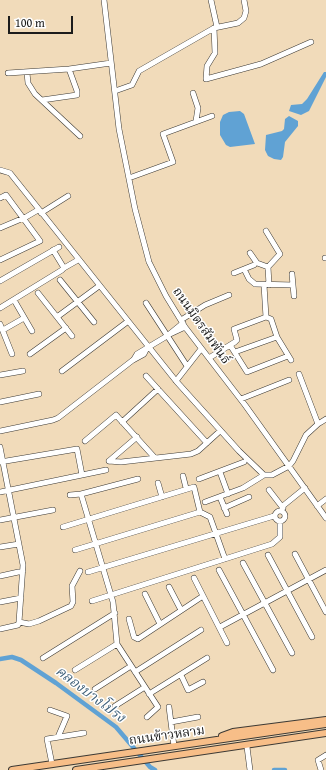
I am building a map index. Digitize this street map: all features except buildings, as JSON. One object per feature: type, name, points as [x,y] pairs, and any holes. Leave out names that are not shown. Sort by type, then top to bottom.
[{"type":"main road","points":[[212,741],[233,732],[326,720]]},
{"type":"main road","name":"ถนนข้าวหลาม","points":[[12,770],[326,724]]},
{"type":"main road","name":"ถนนข้าวหลาม","points":[[76,770],[326,733]]},
{"type":"main road","points":[[214,750],[248,747],[326,736]]},
{"type":"street","name":"ถนนมิตรสัมพันธ์","points":[[104,0],[119,129],[135,209],[149,262],[183,323],[201,349],[241,400],[326,518]]},
{"type":"street","points":[[211,0],[215,28],[215,53],[207,66],[206,79],[261,64],[310,42]]},
{"type":"street","points":[[115,91],[132,85],[139,71],[215,28],[238,23],[244,18],[246,12],[244,0]]},
{"type":"street","points":[[8,73],[27,73],[69,69],[111,63]]},
{"type":"street","points":[[42,100],[77,95],[69,69]]},
{"type":"street","points":[[27,73],[29,85],[42,100],[80,136]]},
{"type":"street","points":[[192,93],[198,108],[196,121]]},
{"type":"street","points":[[129,178],[173,162],[163,134],[212,116]]},
{"type":"street","points":[[0,170],[10,173],[128,322],[147,349],[220,431],[264,475]]},
{"type":"street","points":[[0,198],[6,195],[40,241],[0,260]]},
{"type":"street","points":[[0,228],[68,196]]},
{"type":"street","points":[[266,231],[280,254],[268,266],[266,285],[266,317]]},
{"type":"street","points":[[0,281],[59,247]]},
{"type":"street","points":[[53,250],[64,268]]},
{"type":"street","points":[[250,253],[256,263],[268,266]]},
{"type":"street","points":[[0,308],[78,260]]},
{"type":"street","points":[[234,273],[254,264]]},
{"type":"street","points":[[244,269],[251,282],[266,285],[293,285]]},
{"type":"street","points":[[292,274],[294,296]]},
{"type":"street","points":[[60,280],[94,322]]},
{"type":"street","points":[[57,317],[98,285]]},
{"type":"street","points":[[38,293],[72,336]]},
{"type":"street","points":[[0,431],[53,420],[133,360],[137,354],[168,335],[205,305],[229,295]]},
{"type":"street","points":[[14,300],[32,331]]},
{"type":"street","points":[[146,304],[188,366]]},
{"type":"street","points":[[209,358],[237,340],[234,329],[266,317],[271,319],[277,336],[290,358],[247,372],[230,345]]},
{"type":"street","points":[[3,330],[24,318]]},
{"type":"street","points":[[62,371],[128,322]]},
{"type":"street","points":[[0,324],[12,354]]},
{"type":"street","points":[[30,354],[66,328]]},
{"type":"street","points":[[235,352],[277,336]]},
{"type":"street","points":[[176,381],[201,349]]},
{"type":"street","points":[[0,375],[23,371]]},
{"type":"street","points":[[299,374],[318,424]]},
{"type":"street","points":[[146,376],[207,443]]},
{"type":"street","points":[[241,400],[289,380]]},
{"type":"street","points":[[122,422],[158,389]]},
{"type":"street","points":[[0,402],[39,394]]},
{"type":"street","points":[[85,441],[116,415],[155,458]]},
{"type":"street","points":[[205,502],[243,488],[264,475],[272,475],[288,466],[294,461],[306,435],[326,419]]},
{"type":"street","points":[[137,437],[109,461],[121,462],[191,454],[198,451],[220,431]]},
{"type":"street","points":[[0,447],[1,462],[14,517],[23,571],[18,625],[0,629]]},
{"type":"street","points":[[1,462],[77,449],[82,475]]},
{"type":"street","points":[[199,479],[244,462]]},
{"type":"street","points":[[0,492],[106,470]]},
{"type":"street","points":[[220,472],[228,494]]},
{"type":"street","points":[[183,476],[186,488]]},
{"type":"street","points":[[70,496],[138,478]]},
{"type":"street","points":[[158,483],[162,497]]},
{"type":"street","points":[[63,527],[162,497],[186,488],[194,487],[200,512],[210,518],[217,533],[225,559]]},
{"type":"street","points":[[88,572],[274,516],[277,511],[282,509],[306,489]]},
{"type":"street","points":[[92,601],[276,543],[280,537],[280,521],[285,516],[269,490]]},
{"type":"street","points":[[81,494],[111,594],[115,613],[117,644],[158,707],[147,717]]},
{"type":"street","points":[[220,497],[227,514]]},
{"type":"street","points":[[224,508],[249,497]]},
{"type":"street","points":[[317,506],[326,499]]},
{"type":"street","points":[[0,520],[53,510]]},
{"type":"street","points":[[75,550],[200,512]]},
{"type":"street","points":[[274,516],[280,521]]},
{"type":"street","points":[[0,548],[19,544]]},
{"type":"street","points":[[295,554],[326,612]]},
{"type":"street","points":[[268,555],[286,592],[312,637]]},
{"type":"street","points":[[243,563],[292,653]]},
{"type":"street","points":[[220,570],[273,670]]},
{"type":"street","points":[[220,627],[326,570]]},
{"type":"street","points":[[0,576],[23,571]]},
{"type":"street","points":[[19,622],[29,624],[39,621],[71,606],[73,602],[72,586],[80,571]]},
{"type":"street","points":[[194,578],[227,643]]},
{"type":"street","points":[[169,587],[181,610]]},
{"type":"street","points":[[145,594],[160,624]]},
{"type":"street","points":[[129,619],[134,637],[138,639],[203,596]]},
{"type":"street","points":[[0,602],[21,598]]},
{"type":"street","points":[[43,658],[115,613]]},
{"type":"street","points":[[135,672],[201,630]]},
{"type":"street","points":[[75,670],[117,644]]},
{"type":"street","points":[[149,694],[207,658]]},
{"type":"street","points":[[95,689],[131,666]]},
{"type":"street","points":[[181,675],[188,690],[203,682]]},
{"type":"street","points":[[115,706],[145,688]]},
{"type":"street","points":[[169,708],[174,746]]},
{"type":"street","points":[[50,710],[67,716],[58,737]]},
{"type":"street","points":[[171,722],[198,717]]},
{"type":"street","points":[[52,764],[47,738],[84,733]]},
{"type":"street","points":[[248,747],[250,770]]},
{"type":"street","points":[[321,770],[318,760],[326,755]]},
{"type":"water","points":[[324,72],[326,72],[326,77],[309,111],[301,115],[289,111],[291,105],[302,104],[307,99]]},
{"type":"water","points":[[240,111],[244,114],[255,144],[230,147],[226,145],[220,135],[220,122],[223,115],[229,112]]},
{"type":"water","points":[[289,116],[298,121],[298,126],[285,142],[283,157],[281,160],[274,159],[268,156],[265,150],[266,135],[282,131],[284,129],[285,119]]},
{"type":"waterway","name":"คลองบางโปรง","points":[[0,659],[12,657],[21,660],[56,683],[116,727],[150,767],[155,770]]},
{"type":"waterway","name":"คลองบางโปรง","points":[[274,770],[285,770]]}]
